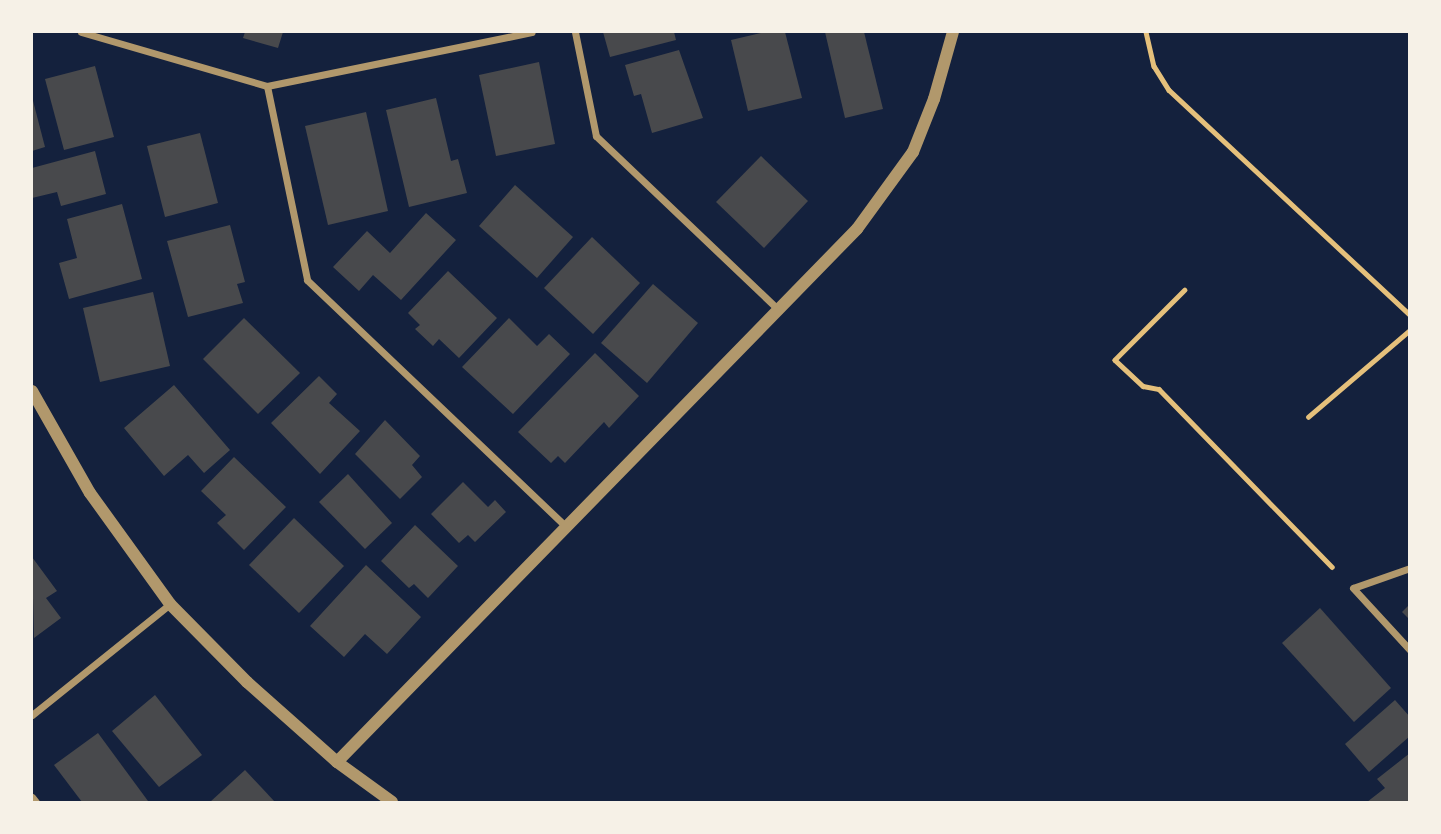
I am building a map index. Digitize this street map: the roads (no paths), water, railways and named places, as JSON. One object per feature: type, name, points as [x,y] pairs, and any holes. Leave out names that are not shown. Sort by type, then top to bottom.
[{"type":"street","points":[[81,32],[267,86],[532,32]]},
{"type":"street","points":[[575,32],[596,136],[779,310]]},
{"type":"street","points":[[337,762],[864,220],[913,152],[934,99],[953,32]]},
{"type":"street","points":[[267,86],[307,280],[567,528]]},
{"type":"street","points":[[32,391],[90,493],[170,604],[247,682],[337,762],[392,803]]},
{"type":"street","points":[[1409,568],[1353,588],[1409,650]]},
{"type":"street","points":[[32,715],[170,604]]},
{"type":"street","points":[[32,797],[36,803]]}]
